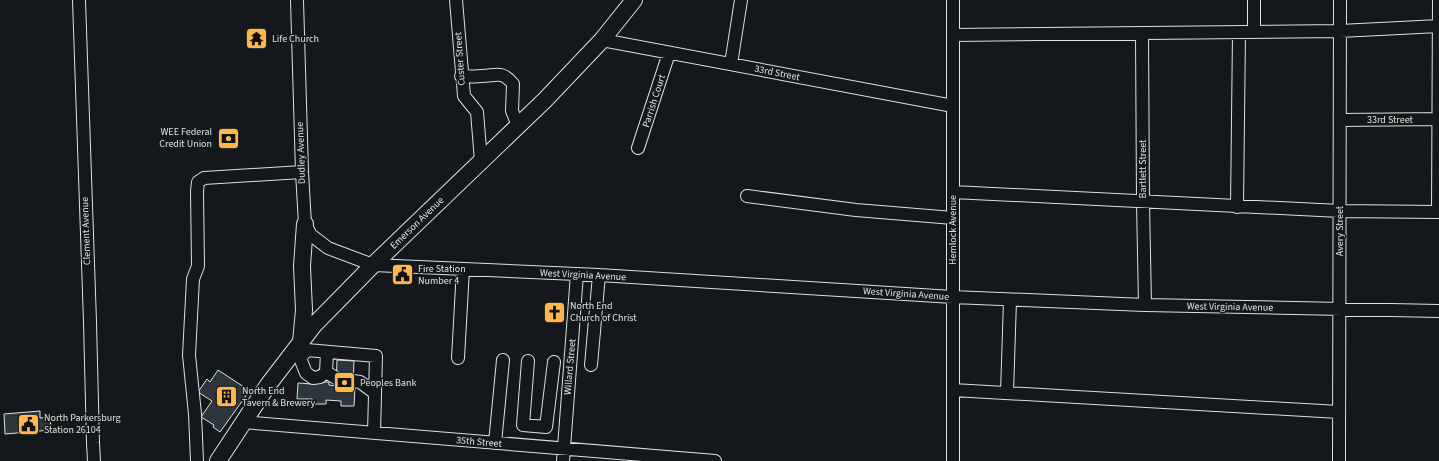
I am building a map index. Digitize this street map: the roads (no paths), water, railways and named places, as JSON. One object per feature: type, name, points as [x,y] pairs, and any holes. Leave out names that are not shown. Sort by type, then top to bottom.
[{"type":"main road","name":"Emerson Avenue","points":[[218,461],[268,385],[297,351],[314,326],[373,265],[545,100],[602,40],[634,0]]},
{"type":"main road","points":[[297,351],[304,310],[302,266],[305,224]]},
{"type":"street","name":"Clement Avenue","points":[[79,0],[94,461]]},
{"type":"street","name":"Dudley Avenue","points":[[297,0],[305,224]]},
{"type":"street","name":"Custer Street","points":[[456,0],[461,76],[464,96],[477,112],[481,161]]},
{"type":"street","points":[[731,64],[741,0]]},
{"type":"street","name":"Hemlock Avenue","points":[[953,0],[953,461]]},
{"type":"street","points":[[1254,0],[1254,32]]},
{"type":"street","name":"Avery Street","points":[[1339,461],[1340,0]]},
{"type":"street","points":[[953,192],[1237,207],[1340,211],[1438,212],[1439,0]]},
{"type":"street","points":[[953,35],[1340,31],[1439,26]]},
{"type":"street","points":[[1237,207],[1239,32]]},
{"type":"street","name":"Bartlett Street","points":[[1142,33],[1142,202],[1145,306]]},
{"type":"street","name":"33rd Street","points":[[602,40],[953,106]]},
{"type":"street","name":"Parrish Court","points":[[638,148],[669,53]]},
{"type":"street","points":[[461,76],[499,74],[508,77],[513,84],[512,111],[518,125]]},
{"type":"street","name":"33rd Street","points":[[1340,120],[1439,119]]},
{"type":"street","points":[[197,461],[189,355],[193,279],[198,266],[198,182],[204,178],[302,172]]},
{"type":"street","points":[[747,196],[856,210],[953,218]]},
{"type":"street","points":[[305,224],[311,235],[328,248],[373,265]]},
{"type":"street","name":"West Virginia Avenue","points":[[373,265],[599,275],[953,297],[1145,306],[1439,311]]},
{"type":"street","points":[[458,358],[463,269]]},
{"type":"street","name":"Willard Street","points":[[563,455],[578,274]]},
{"type":"street","points":[[591,365],[599,275]]},
{"type":"street","points":[[1007,393],[1010,300]]},
{"type":"street","points":[[328,352],[331,375],[313,378],[306,373],[297,351],[307,350],[376,356],[374,433]]},
{"type":"street","points":[[495,443],[503,360]]},
{"type":"street","points":[[528,361],[523,425],[546,427],[554,362]]},
{"type":"street","points":[[353,381],[360,382],[375,393]]},
{"type":"street","points":[[953,390],[1339,412]]},
{"type":"street","name":"35th Street","points":[[243,422],[532,446],[563,455],[715,461]]},
{"type":"street","points":[[532,446],[535,426]]},
{"type":"tunnel","points":[[336,378],[353,381]]},
{"type":"place","name":"Life Church","points":[[256,39]]},
{"type":"place","name":"WEE Federal Credit Union","points":[[228,138]]},
{"type":"place","name":"Fire Station Number 4","points":[[403,275]]},
{"type":"place","name":"North End Church of Christ","points":[[555,312]]},
{"type":"place","name":"Peoples Bank","points":[[345,383]]},
{"type":"place","name":"North End Tavern & Brewery","points":[[226,397]]},
{"type":"place","name":"North Parkersburg Station 26104","points":[[28,424]]}]
